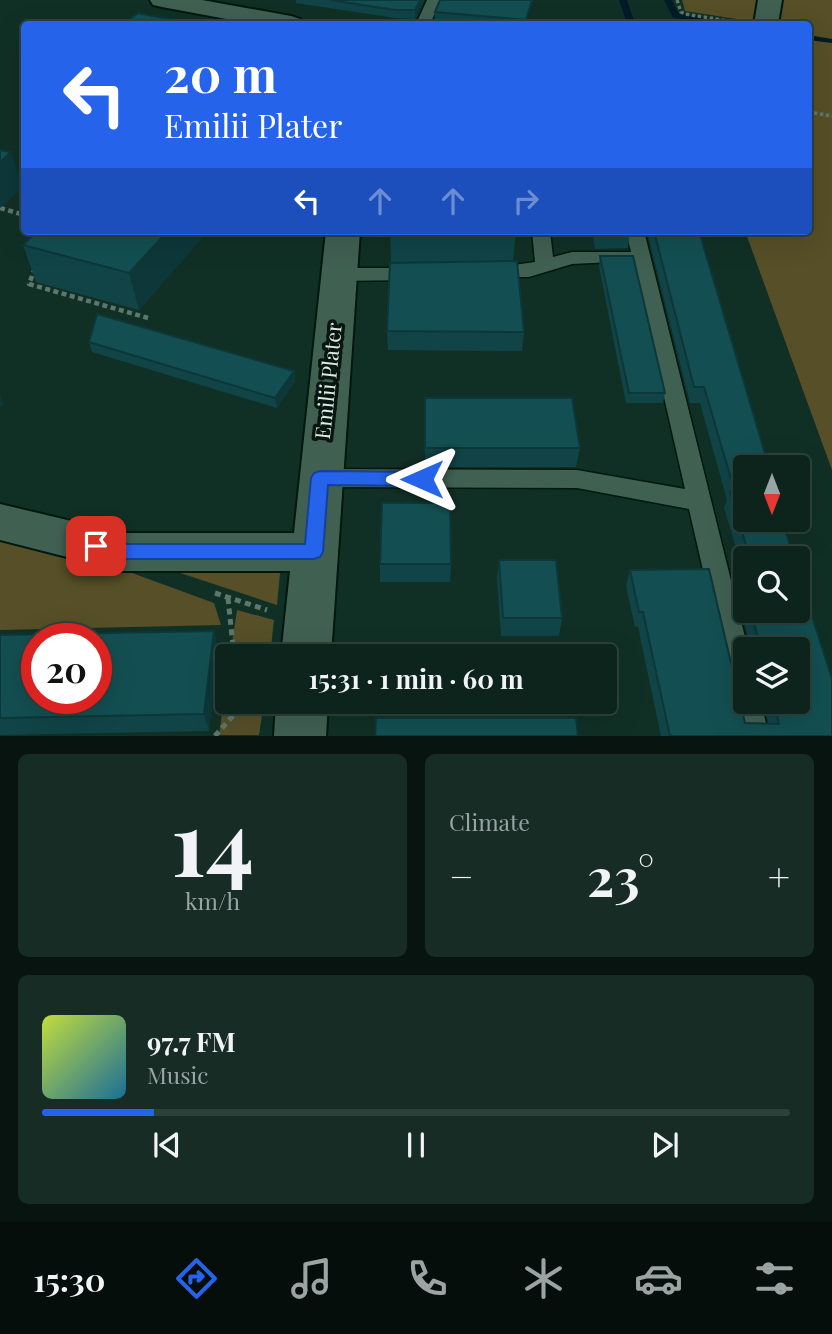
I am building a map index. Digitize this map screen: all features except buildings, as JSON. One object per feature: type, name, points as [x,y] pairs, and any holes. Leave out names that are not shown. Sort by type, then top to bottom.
[{"type":"street","points":[[162,0],[236,20]]},
{"type":"street","points":[[766,21],[770,0]]},
{"type":"street","name":"Emilii Plater","points":[[307,644],[343,235]]},
{"type":"street","points":[[0,522],[122,552],[314,552]]},
{"type":"street","points":[[300,736],[301,714]]},
{"type":"lane","points":[[424,21],[434,0]]},
{"type":"lane","points":[[541,235],[545,265]]},
{"type":"lane","points":[[636,235],[733,644]]},
{"type":"lane","points":[[468,274],[529,271],[572,258],[640,257]]},
{"type":"lane","points":[[339,277],[356,274],[440,274]]},
{"type":"lane","points":[[320,478],[577,479],[697,500]]},
{"type":"lane","points":[[750,714],[755,736]]},
{"type":"path","points":[[677,0],[681,12],[685,14],[732,21]]},
{"type":"path","points":[[812,113],[832,116]]},
{"type":"path","points":[[0,208],[21,214]]},
{"type":"path","points":[[37,263],[29,284],[148,318]]},
{"type":"path","points":[[228,598],[235,644]]},
{"type":"path","points":[[215,736],[234,714]]},
{"type":"shaded area","points":[[682,0],[832,0],[832,470],[746,235],[812,235],[812,21],[749,21],[685,11]]},
{"type":"shaded area","points":[[0,537],[50,554],[132,573],[214,603],[221,625],[112,627],[112,623],[21,623],[21,630],[0,630]]},
{"type":"shaded area","points":[[159,566],[270,566],[280,573],[277,605]]},
{"type":"shaded area","points":[[237,610],[274,620],[271,644],[232,644]]},
{"type":"shaded area","points":[[222,714],[262,714],[259,735],[219,735]]},
{"type":"waterway","points":[[623,0],[630,21]]},
{"type":"waterway","points":[[668,0],[676,16],[711,21]]},
{"type":"waterway","points":[[812,38],[832,41]]},
{"type":"route","points":[[96,546],[122,552],[314,552],[320,478],[422,479]]}]
